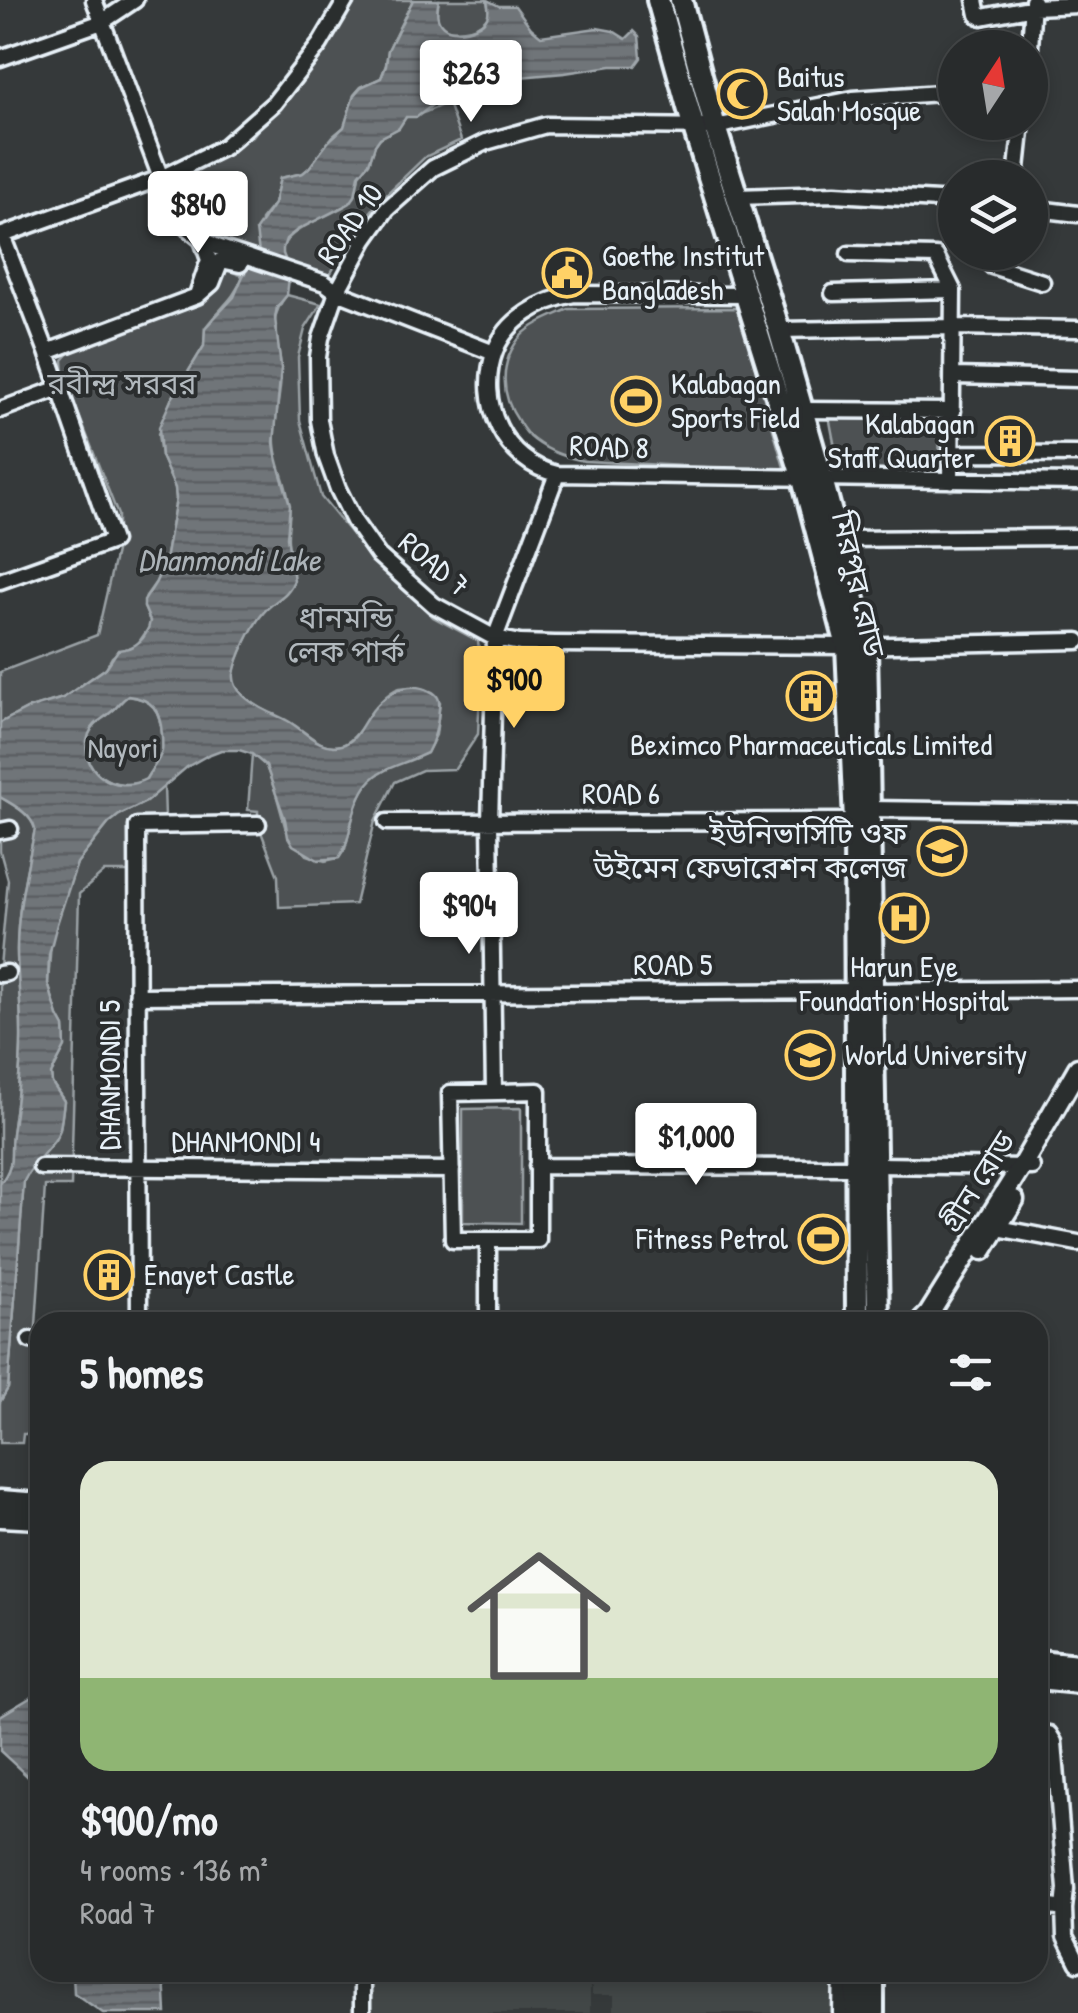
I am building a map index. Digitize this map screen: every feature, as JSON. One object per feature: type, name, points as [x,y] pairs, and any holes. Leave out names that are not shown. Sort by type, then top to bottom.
[{"type":"highway","name":"মিরপুর রোড","points":[[658,0],[746,295],[812,479],[838,539],[857,645],[865,1166],[858,1312]]},
{"type":"highway","name":"মিরপুর রোড","points":[[681,0],[802,410],[812,479],[857,645]]},
{"type":"highway","name":"মিরপুর রোড","points":[[865,1166],[877,1312]]},
{"type":"highway","points":[[1048,1662],[1078,1665]]},
{"type":"highway","points":[[1048,1679],[1078,1682]]},
{"type":"highway","points":[[856,2013],[857,1982]]},
{"type":"highway","points":[[873,1982],[873,2013]]},
{"type":"main road","name":"গ্রীন রোড","points":[[942,1312],[1000,1224],[1078,1068]]},
{"type":"main road","name":"গ্রীন রোড","points":[[930,1312],[1078,1092]]},
{"type":"main road","points":[[0,1500],[30,1502]]},
{"type":"main road","points":[[0,1517],[30,1519]]},
{"type":"street","points":[[94,0],[161,178],[184,225],[225,254],[329,288],[494,353],[520,318],[535,306],[561,296],[746,295]]},
{"type":"street","points":[[0,58],[102,22],[135,0]]},
{"type":"street","points":[[0,582],[113,541],[47,352],[1,236],[161,178],[224,147],[274,103],[320,44],[346,0]]},
{"type":"street","points":[[975,0],[982,16],[1034,4],[1078,5]]},
{"type":"street","points":[[1032,30],[1034,4]]},
{"type":"street","name":"ROAD 10","points":[[329,288],[387,209],[433,168],[486,142],[546,125],[716,127],[853,99],[938,93]]},
{"type":"street","points":[[738,198],[836,194],[938,200]]},
{"type":"street","points":[[1048,210],[1078,214]]},
{"type":"street","points":[[196,296],[210,260],[202,240]]},
{"type":"street","points":[[47,352],[196,296],[212,282],[225,254]]},
{"type":"street","points":[[849,254],[936,256],[953,290],[951,481]]},
{"type":"street","points":[[1004,270],[1042,282]]},
{"type":"street","name":"ROAD 7","points":[[329,288],[317,374],[319,420],[338,490],[378,556],[434,606],[494,638],[555,644],[1078,641]]},
{"type":"street","points":[[833,293],[953,290]]},
{"type":"street","points":[[779,330],[1078,329]]},
{"type":"street","name":"ROAD 8","points":[[494,353],[489,388],[495,419],[521,458],[557,474],[1078,482]]},
{"type":"street","points":[[954,376],[1078,380]]},
{"type":"street","points":[[0,410],[60,388]]},
{"type":"street","points":[[802,410],[953,410]]},
{"type":"street","points":[[952,453],[1078,454]]},
{"type":"street","points":[[494,1092],[490,822],[494,638],[557,474]]},
{"type":"street","points":[[838,539],[1078,537]]},
{"type":"street","name":"ROAD 6","points":[[387,822],[1078,812]]},
{"type":"street","name":"DHANMONDI 5","points":[[139,1312],[137,826],[258,824]]},
{"type":"street","name":"ROAD 5","points":[[138,996],[1078,988]]},
{"type":"street","points":[[538,1091],[538,1240],[453,1240],[450,1093],[494,1092],[538,1091]]},
{"type":"street","points":[[538,1166],[1026,1167]]},
{"type":"street","name":"DHANMONDI 4","points":[[41,1167],[452,1170]]},
{"type":"street","points":[[1000,1224],[1078,1234]]},
{"type":"street","points":[[1000,1224],[1078,1242]]},
{"type":"street","points":[[488,1240],[488,1312]]},
{"type":"street","points":[[1048,1734],[1054,1742],[1066,1937],[1078,1963]]},
{"type":"street","points":[[1048,1907],[1064,1910]]},
{"type":"street","points":[[362,1982],[362,2013]]},
{"type":"street","points":[[842,1982],[842,2013]]},
{"type":"shaded area","points":[[366,1982],[590,1982],[590,2013],[366,2013]]},
{"type":"shaded area","points":[[592,1982],[838,1982],[836,2013],[614,2013],[614,1995],[592,1995]]},
{"type":"green space","points":[[353,0],[413,0],[388,50],[381,78],[361,87],[354,95],[344,127],[309,168],[280,178],[274,204],[261,220],[256,258],[207,237],[189,222],[174,197],[181,177],[253,136]]},
{"type":"green space","points":[[439,0],[487,0],[489,14],[470,28],[445,29],[436,19]]},
{"type":"green space","points":[[448,103],[461,140],[425,157],[379,201],[328,278],[290,270],[283,253],[286,240],[350,203],[359,174],[369,163],[380,138],[398,128],[406,117]]},
{"type":"green space","name":"রবীন্দ্র সরবর","points":[[225,269],[243,276],[231,298],[205,328],[204,346],[171,400],[158,434],[176,499],[165,561],[146,596],[144,607],[150,626],[137,645],[121,650],[106,668],[63,698],[27,709],[0,723],[0,672],[97,635],[118,543],[118,515],[64,377],[63,360],[74,348],[210,293],[218,287]]},
{"type":"green space","name":"ধানমন্ডি লেক পার্ক","points":[[287,295],[321,304],[305,329],[298,357],[300,420],[321,497],[362,547],[433,617],[478,641],[481,666],[478,734],[455,769],[422,770],[395,782],[375,821],[355,904],[279,907],[278,876],[258,824],[258,811],[248,810],[252,754],[266,766],[286,830],[307,855],[325,861],[339,858],[364,788],[387,767],[427,753],[436,735],[440,702],[427,690],[400,688],[383,700],[355,736],[334,746],[321,743],[258,706],[235,685],[236,666],[249,635],[264,612],[287,590],[292,578],[289,503],[275,434],[281,367],[275,322]]},
{"type":"green space","name":"Kalabagan Sports Field","points":[[738,308],[785,471],[584,461],[558,454],[532,438],[508,401],[506,368],[514,346],[531,327],[569,309]]},
{"type":"green space","points":[[829,416],[939,418],[940,475],[840,474]]},
{"type":"green space","name":"Nayori","points":[[128,696],[154,707],[161,726],[162,748],[146,779],[122,784],[101,776],[93,768],[86,747],[93,727]]},
{"type":"green space","points":[[164,785],[165,818],[137,819],[137,872],[104,872],[79,894],[71,1186],[45,1186],[37,1312],[30,1312],[29,1434],[23,1434],[22,1443],[0,1443],[0,1402],[8,1388],[24,1181],[60,1130],[64,1101],[52,1083],[51,1074],[65,1047],[64,1027],[48,983],[51,942],[77,863],[109,823],[146,802]]},
{"type":"green space","points":[[0,797],[26,814],[35,829],[17,935],[19,1081],[10,1165],[0,1184],[0,967],[8,880],[0,851]]},
{"type":"green space","points":[[521,1108],[521,1223],[463,1222],[463,1109]]},
{"type":"water","name":"Dhanmondi Lake","points":[[413,0],[439,0],[437,14],[441,23],[456,31],[483,22],[488,13],[487,0],[499,6],[515,6],[541,36],[597,28],[626,39],[634,31],[639,36],[641,58],[635,66],[466,85],[417,117],[406,117],[399,128],[380,138],[359,175],[350,203],[286,239],[283,254],[290,270],[287,295],[277,307],[275,318],[281,368],[274,443],[290,505],[287,537],[294,580],[285,594],[263,613],[250,634],[234,680],[242,694],[256,705],[327,745],[347,743],[354,738],[372,710],[403,688],[421,688],[438,698],[436,732],[427,753],[371,780],[358,802],[339,858],[318,860],[293,845],[266,766],[252,754],[221,750],[187,767],[146,802],[119,815],[77,863],[49,955],[48,983],[64,1027],[65,1047],[51,1074],[52,1083],[64,1101],[62,1116],[57,1137],[24,1181],[8,1388],[0,1402],[0,1184],[10,1165],[19,1081],[17,935],[35,829],[26,814],[0,797],[0,723],[27,709],[63,698],[106,668],[118,650],[135,645],[146,633],[150,621],[144,601],[165,561],[176,499],[161,456],[159,427],[204,346],[205,328],[234,297],[259,253],[256,230],[274,204],[280,178],[303,173],[344,127],[354,95],[361,87],[381,78],[388,50]],"holes":[[[125,698],[137,698],[157,712],[162,751],[146,779],[111,782],[93,769],[88,759],[89,734]]]},
{"type":"water","points":[[30,1698],[30,1779],[0,1751],[0,1716]]},
{"type":"water","points":[[73,1982],[164,1982],[166,2013],[103,2013],[74,1993]]},
{"type":"place","name":"Baitus Salah Mosque","points":[[742,94]]},
{"type":"place","name":"Goethe Institut Bangladesh","points":[[567,273]]},
{"type":"place","name":"Kalabagan Sports Field","points":[[636,401]]},
{"type":"place","name":"Kalabagan Staff Quarter","points":[[1010,441]]},
{"type":"place","name":"Beximco Pharmaceuticals Limited","points":[[811,696]]},
{"type":"place","name":"ইউনিভার্সিটি ওফ উইমেন ফেডারেশন কলেজ","points":[[942,851]]},
{"type":"place","name":"Harun Eye Foundation Hospital","points":[[904,918]]},
{"type":"place","name":"World University","points":[[810,1055]]},
{"type":"place","name":"Fitness Petrol","points":[[823,1239]]},
{"type":"place","name":"Enayet Castle","points":[[109,1275]]}]
